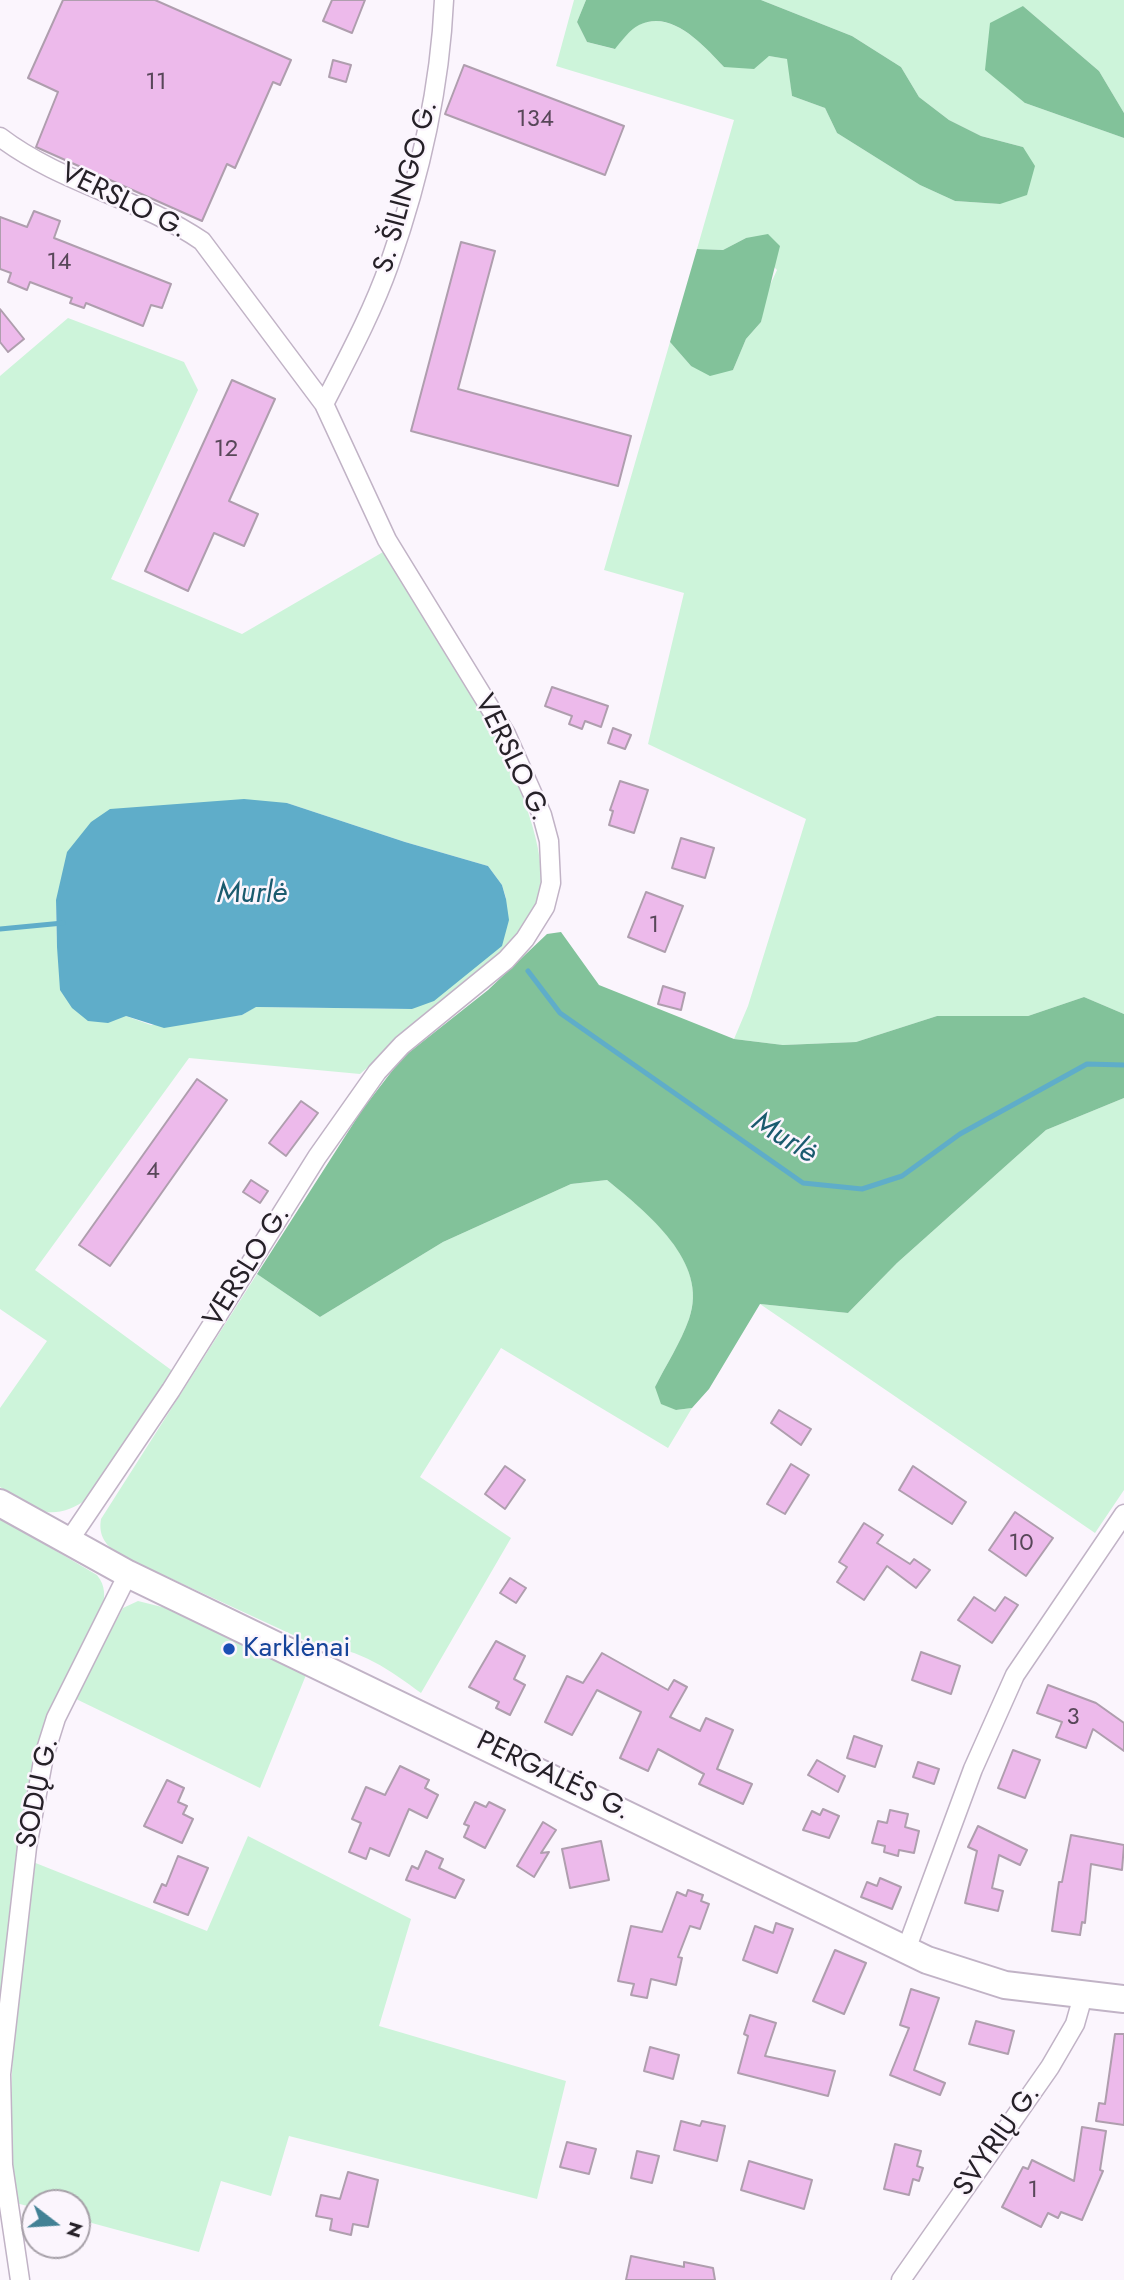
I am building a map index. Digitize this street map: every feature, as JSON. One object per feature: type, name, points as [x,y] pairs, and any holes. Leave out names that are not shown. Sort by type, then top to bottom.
[{"type":"main road","name":"PERGALĖS G.","points":[[0,1503],[128,1574],[927,1960],[1005,1985],[1124,1999]]},
{"type":"street","name":"S. ŠILINGO G.","points":[[324,404],[388,266],[412,191],[442,47],[444,0]]},
{"type":"street","name":"VERSLO G.","points":[[0,137],[44,163],[181,226],[202,241],[324,404],[387,540],[506,734],[542,815],[552,865],[548,896],[536,925],[506,960],[402,1045],[377,1072],[317,1157],[171,1390],[68,1542]]},
{"type":"street","points":[[906,1950],[973,1769],[1015,1675],[1124,1514]]},
{"type":"street","name":"SODŲ G.","points":[[20,2280],[3,2165],[1,2074],[27,1847],[37,1788],[56,1718],[128,1574]]},
{"type":"street","name":"SVYRIŲ G.","points":[[901,2280],[1050,2067],[1074,2024],[1083,1996]]},
{"type":"green space","points":[[574,0],[586,0],[577,22],[587,42],[614,49],[638,25],[651,21],[663,22],[675,25],[697,40],[724,67],[769,56],[788,59],[792,96],[825,108],[837,133],[920,185],[955,201],[1000,204],[1023,147],[981,136],[949,120],[919,97],[901,67],[852,36],[761,0],[1124,0],[1124,113],[1099,71],[1023,6],[1025,103],[1124,138],[1124,1014],[1084,997],[1028,1016],[937,1016],[856,1042],[783,1045],[734,1039],[748,1006],[806,819],[648,744],[684,593],[604,570],[670,342],[691,366],[733,370],[746,339],[761,322],[766,294],[777,270],[746,238],[723,250],[697,249],[734,120],[556,66]]},
{"type":"green space","points":[[586,0],[761,0],[852,36],[901,67],[919,97],[949,120],[981,136],[1023,147],[1035,166],[1027,195],[1000,204],[955,201],[920,185],[837,133],[825,108],[792,96],[787,59],[769,56],[754,69],[724,67],[697,40],[675,25],[663,22],[651,21],[639,25],[615,49],[587,42],[577,22]]},
{"type":"green space","points":[[1023,6],[1099,71],[1124,113],[1124,138],[1025,103],[985,70],[990,23]]},
{"type":"green space","points":[[768,234],[780,246],[761,322],[746,339],[733,370],[710,376],[691,366],[670,342],[697,249],[723,250],[746,238]]},
{"type":"green space","points":[[68,318],[184,362],[198,390],[111,579],[242,634],[383,552],[432,627],[489,725],[514,776],[532,825],[541,870],[537,908],[527,925],[457,994],[360,1074],[189,1058],[35,1270],[174,1372],[89,1498],[64,1511],[53,1512],[33,1508],[0,1487],[0,1408],[47,1341],[0,1309],[0,376]],"holes":[[[287,803],[488,866],[502,885],[506,898],[412,1009],[255,1007],[242,1015],[151,1025],[126,1016],[57,947],[56,900]]]},
{"type":"green space","points":[[561,932],[599,985],[734,1039],[783,1045],[856,1042],[937,1016],[1028,1016],[1084,997],[1124,1014],[1124,1098],[1046,1130],[897,1263],[848,1313],[760,1304],[709,1389],[692,1408],[676,1410],[661,1404],[655,1387],[689,1319],[693,1298],[691,1278],[683,1258],[656,1223],[607,1180],[571,1184],[443,1242],[320,1317],[257,1274],[362,1110],[402,1058],[488,990],[547,934]]},
{"type":"green space","points":[[1124,1098],[1124,1490],[1095,1533],[760,1304],[848,1313],[897,1263],[1046,1130]]},
{"type":"green space","points":[[607,1180],[656,1223],[683,1258],[691,1277],[693,1298],[689,1319],[655,1387],[676,1410],[692,1408],[668,1448],[501,1348],[420,1477],[511,1538],[421,1693],[373,1661],[347,1651],[319,1647],[120,1555],[107,1544],[101,1531],[101,1519],[257,1274],[320,1317],[443,1242],[571,1184]]},
{"type":"green space","points":[[0,1518],[97,1575],[102,1583],[104,1596],[102,1609],[55,1702],[34,1761],[21,1820],[0,2005]]},
{"type":"green space","points":[[138,1601],[166,1608],[306,1675],[260,1788],[74,1698],[123,1608]]},
{"type":"green space","points":[[248,1836],[411,1919],[379,2026],[566,2081],[537,2199],[289,2136],[271,2196],[221,2181],[199,2252],[91,2223],[91,2189],[21,2189],[21,2204],[16,2203],[11,2117],[14,2032],[33,1862],[207,1931]]},
{"type":"water","points":[[244,799],[287,803],[488,866],[502,885],[506,899],[509,920],[502,946],[434,1001],[412,1009],[256,1007],[242,1015],[164,1028],[126,1016],[108,1023],[88,1021],[72,1008],[60,990],[56,900],[67,852],[91,822],[110,809]]},
{"type":"building","points":[[63,0],[155,0],[291,60],[280,85],[273,82],[235,168],[227,164],[202,221],[36,147],[58,92],[28,78]]},
{"type":"building","points":[[332,0],[365,0],[352,33],[323,21]]},
{"type":"building","points":[[333,60],[351,65],[346,82],[329,77]]},
{"type":"building","points":[[464,65],[624,126],[605,175],[445,114]]},
{"type":"building","points":[[34,211],[60,221],[54,238],[171,284],[162,308],[151,305],[143,326],[86,303],[84,308],[70,303],[72,298],[30,282],[27,290],[8,282],[11,273],[0,269],[0,217],[27,227]]},
{"type":"building","points":[[461,242],[495,251],[458,389],[631,436],[618,486],[411,431]]},
{"type":"building","points":[[0,309],[24,339],[8,352],[0,342]]},
{"type":"building","points":[[232,380],[275,399],[229,501],[258,514],[244,546],[214,533],[188,591],[145,571]]},
{"type":"building","points":[[552,687],[608,706],[601,727],[585,721],[582,729],[569,724],[572,716],[545,706]]},
{"type":"building","points":[[613,728],[631,735],[625,749],[608,743]]},
{"type":"building","points":[[620,781],[648,790],[634,833],[609,825],[613,811],[610,810]]},
{"type":"building","points":[[681,838],[714,848],[705,878],[672,868]]},
{"type":"building","points":[[646,892],[683,906],[665,952],[628,937]]},
{"type":"building","points":[[663,986],[685,993],[681,1010],[658,1004]]},
{"type":"building","points":[[197,1079],[227,1100],[110,1266],[79,1245]]},
{"type":"building","points":[[301,1101],[318,1113],[286,1156],[269,1143]]},
{"type":"building","points":[[251,1180],[268,1191],[260,1203],[243,1192]]},
{"type":"building","points":[[779,1410],[811,1429],[801,1445],[771,1423]]},
{"type":"building","points":[[791,1464],[809,1475],[785,1514],[767,1504]]},
{"type":"building","points":[[505,1466],[525,1480],[505,1509],[485,1494]]},
{"type":"building","points":[[913,1466],[966,1502],[952,1524],[899,1490]]},
{"type":"building","points":[[1015,1512],[1053,1538],[1026,1576],[989,1550]]},
{"type":"building","points":[[864,1523],[883,1535],[877,1543],[910,1564],[914,1559],[930,1570],[916,1588],[887,1566],[864,1600],[837,1582],[847,1567],[839,1562]]},
{"type":"building","points":[[510,1578],[526,1588],[516,1603],[500,1593]]},
{"type":"building","points":[[974,1597],[995,1611],[1005,1597],[1018,1605],[992,1643],[958,1620]]},
{"type":"building","points":[[496,1641],[525,1656],[514,1679],[525,1685],[510,1715],[496,1708],[499,1702],[469,1687]]},
{"type":"building","points":[[921,1652],[960,1666],[951,1694],[912,1680]]},
{"type":"building","points":[[602,1653],[668,1690],[674,1680],[687,1687],[670,1717],[700,1731],[706,1718],[733,1730],[717,1769],[752,1784],[743,1804],[699,1784],[704,1774],[658,1749],[648,1771],[620,1758],[641,1712],[597,1690],[572,1735],[545,1722],[567,1676],[583,1683]]},
{"type":"building","points":[[1048,1685],[1096,1703],[1124,1723],[1124,1751],[1093,1729],[1086,1748],[1056,1737],[1062,1722],[1037,1713]]},
{"type":"building","points":[[854,1736],[882,1746],[875,1767],[847,1758]]},
{"type":"building","points":[[1013,1750],[1040,1760],[1025,1798],[998,1788]]},
{"type":"building","points":[[817,1760],[845,1776],[838,1792],[808,1775]]},
{"type":"building","points":[[918,1762],[939,1769],[934,1784],[913,1777]]},
{"type":"building","points":[[400,1766],[429,1780],[425,1788],[438,1795],[427,1818],[409,1809],[389,1856],[370,1848],[366,1859],[349,1852],[361,1823],[352,1819],[366,1787],[385,1795]]},
{"type":"building","points":[[167,1780],[184,1788],[178,1802],[187,1806],[183,1814],[193,1819],[182,1843],[144,1826]]},
{"type":"building","points":[[475,1802],[486,1807],[489,1802],[505,1810],[485,1848],[464,1837],[469,1826],[464,1824]]},
{"type":"building","points":[[823,1809],[839,1816],[829,1838],[803,1830],[812,1811],[820,1815]]},
{"type":"building","points":[[890,1810],[908,1814],[905,1827],[919,1831],[914,1853],[899,1850],[898,1856],[884,1852],[885,1846],[872,1843],[878,1821],[887,1823]]},
{"type":"building","points":[[543,1822],[556,1830],[541,1853],[549,1852],[534,1877],[517,1866]]},
{"type":"building","points":[[978,1826],[1027,1850],[1020,1865],[999,1855],[992,1888],[1003,1891],[998,1911],[965,1903],[977,1851],[968,1847]]},
{"type":"building","points":[[1071,1835],[1124,1845],[1122,1870],[1091,1864],[1085,1923],[1082,1922],[1080,1935],[1052,1931],[1059,1882],[1062,1882]]},
{"type":"building","points":[[601,1841],[609,1880],[570,1888],[562,1849]]},
{"type":"building","points":[[426,1851],[443,1859],[439,1868],[464,1880],[455,1898],[406,1880],[412,1866],[418,1869]]},
{"type":"building","points":[[178,1856],[208,1868],[188,1915],[154,1902],[162,1884],[166,1886]]},
{"type":"building","points":[[880,1878],[901,1887],[892,1909],[861,1897],[867,1882],[877,1886]]},
{"type":"building","points":[[688,1890],[703,1895],[701,1901],[709,1904],[700,1929],[690,1926],[678,1957],[682,1958],[676,1985],[651,1979],[647,1998],[631,1995],[634,1984],[618,1981],[631,1926],[662,1932],[677,1892],[686,1896]]},
{"type":"building","points":[[776,1923],[793,1929],[777,1973],[743,1960],[755,1926],[773,1933]]},
{"type":"building","points":[[835,1950],[866,1963],[844,2014],[813,2001]]},
{"type":"building","points":[[911,1989],[939,1998],[914,2070],[945,2083],[940,2095],[890,2075],[909,2028],[900,2025]]},
{"type":"building","points":[[750,2015],[776,2023],[765,2056],[835,2071],[828,2096],[738,2073],[748,2036],[744,2034]]},
{"type":"building","points":[[976,2021],[1014,2031],[1008,2054],[969,2044]]},
{"type":"building","points":[[1115,2034],[1124,2034],[1124,2125],[1096,2121],[1099,2103],[1105,2104]]},
{"type":"building","points":[[650,2047],[679,2055],[673,2079],[644,2071]]},
{"type":"building","points":[[681,2121],[700,2126],[702,2121],[725,2126],[717,2161],[674,2150]]},
{"type":"building","points":[[1082,2127],[1106,2131],[1100,2170],[1103,2171],[1082,2220],[1061,2212],[1058,2218],[1048,2213],[1041,2227],[1002,2207],[1023,2167],[1028,2169],[1032,2160],[1074,2181]]},
{"type":"building","points":[[567,2142],[596,2149],[589,2174],[560,2167]]},
{"type":"building","points":[[895,2144],[921,2151],[917,2166],[923,2168],[919,2181],[913,2179],[909,2195],[884,2189]]},
{"type":"building","points":[[637,2151],[659,2156],[652,2183],[631,2178]]},
{"type":"building","points":[[749,2161],[812,2180],[804,2209],[741,2190]]},
{"type":"building","points":[[348,2172],[378,2180],[368,2227],[353,2224],[351,2235],[330,2230],[332,2219],[316,2216],[321,2195],[340,2199]]},
{"type":"building","points":[[631,2256],[684,2267],[684,2262],[713,2268],[715,2280],[626,2280]]},
{"type":"waterway","name":"Murlė","points":[[0,929],[63,923]]},
{"type":"waterway","name":"Murlė","points":[[528,971],[560,1013],[803,1183],[862,1189],[902,1176],[960,1134],[1087,1064],[1124,1065]]},
{"type":"place","name":"Karklėnai","points":[[229,1649]]}]
